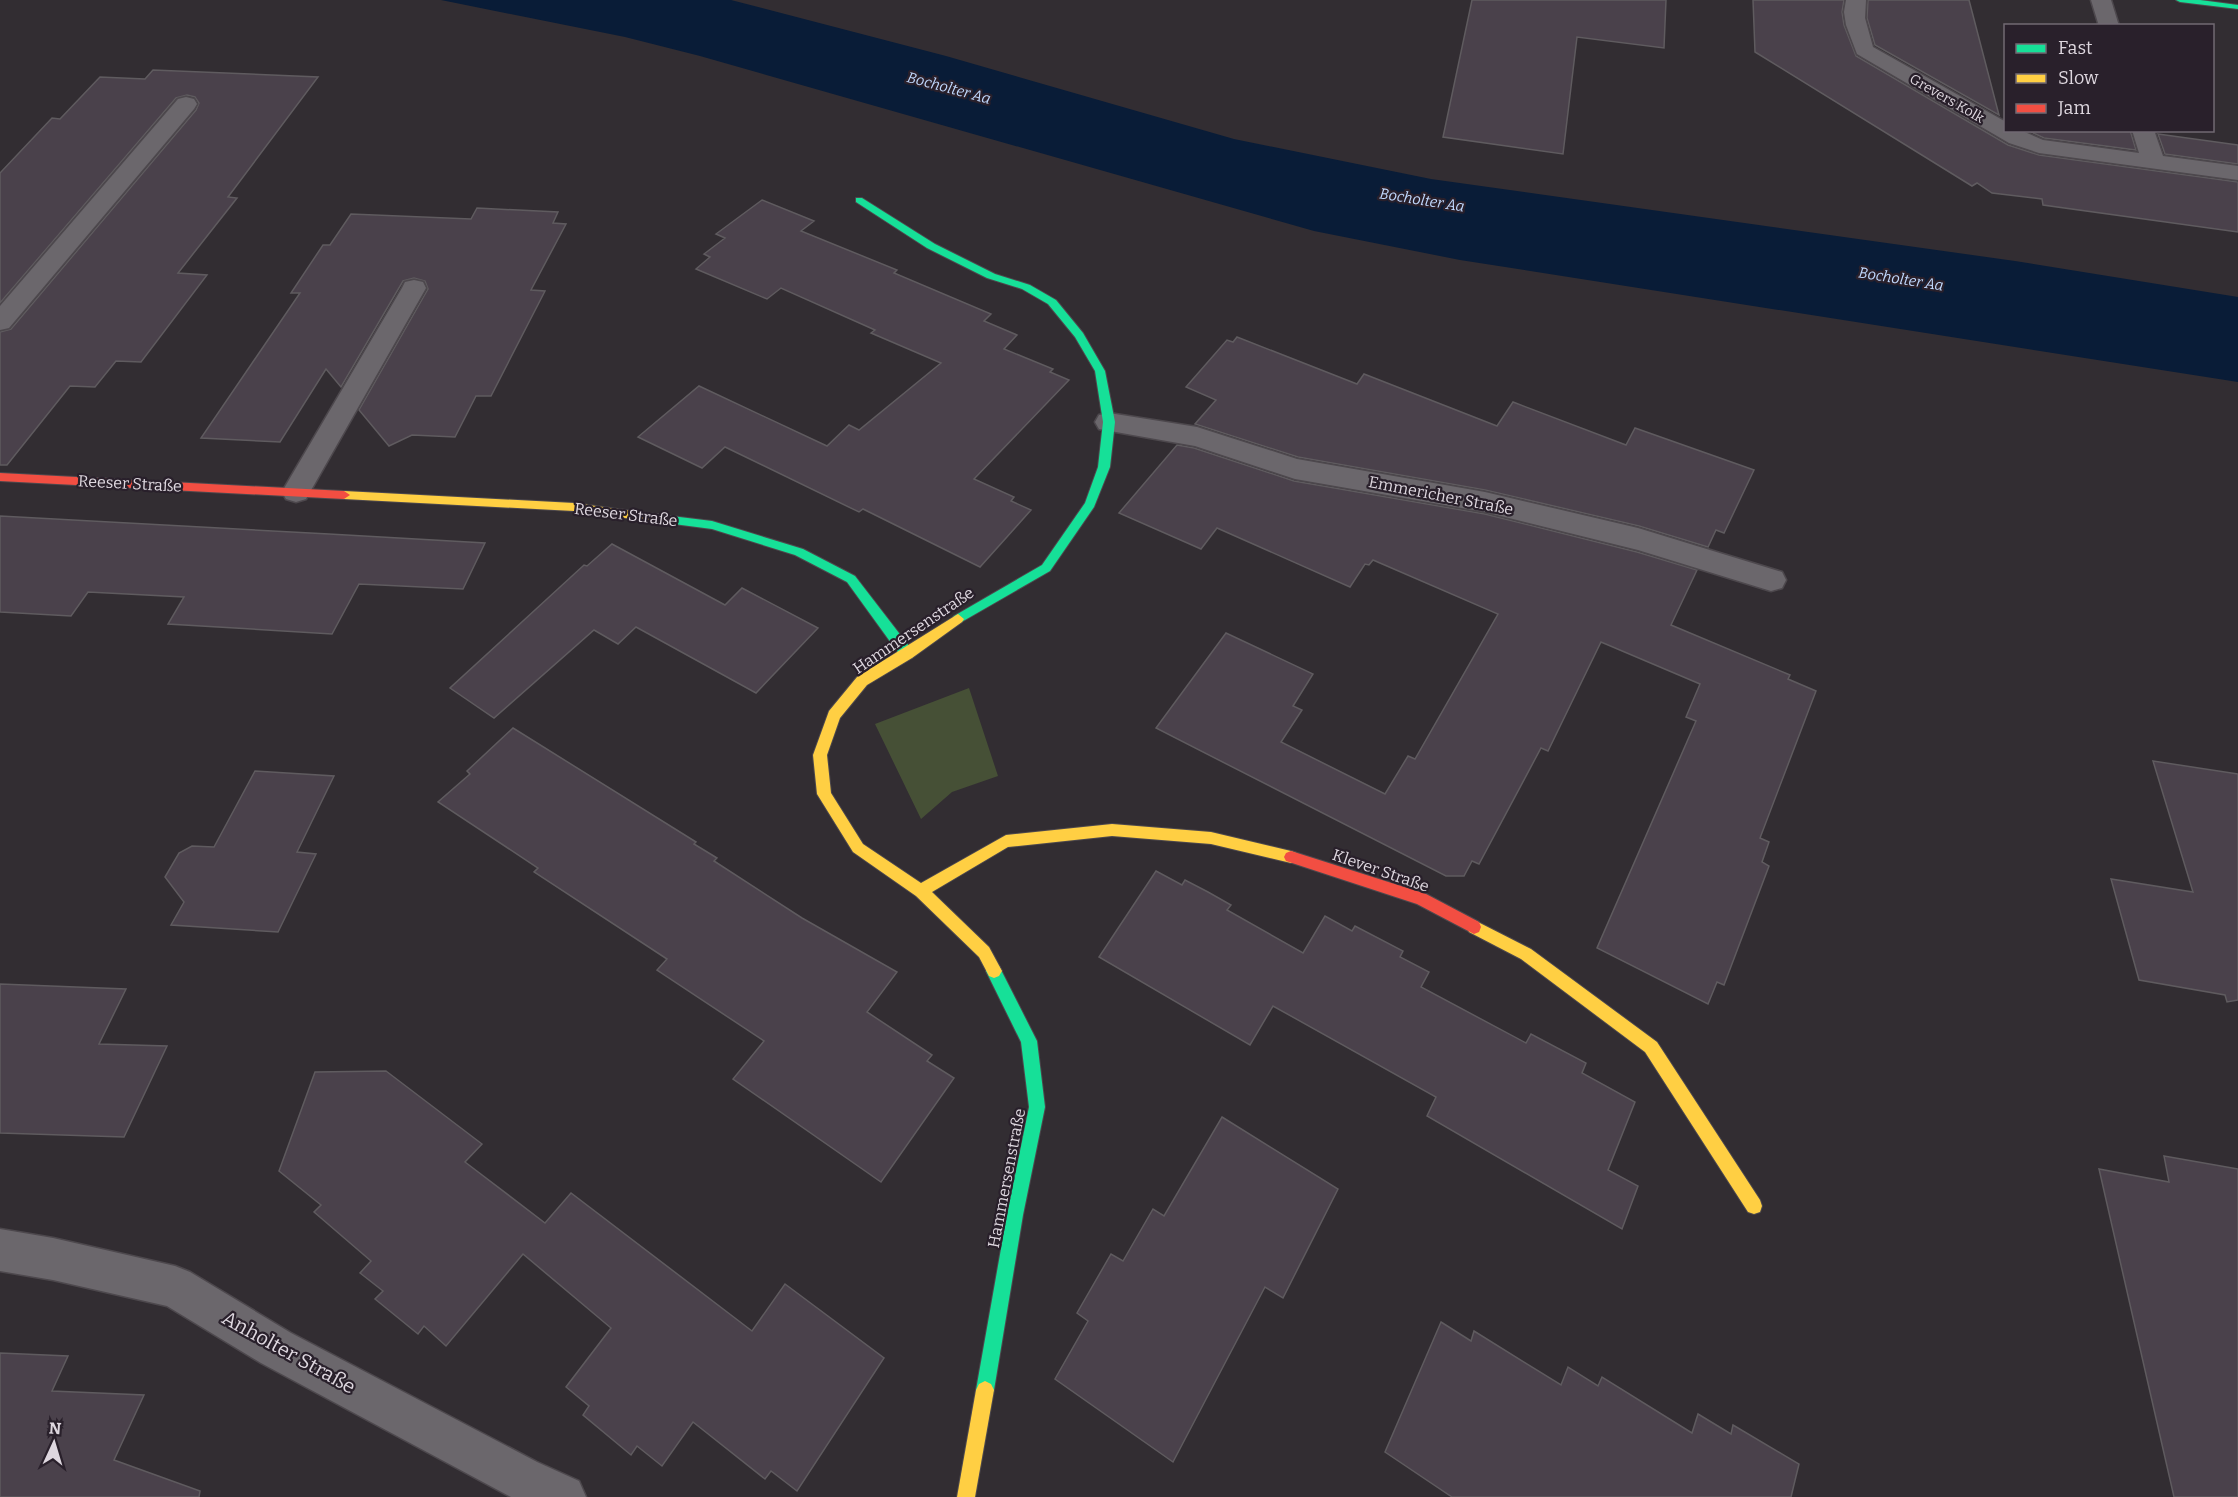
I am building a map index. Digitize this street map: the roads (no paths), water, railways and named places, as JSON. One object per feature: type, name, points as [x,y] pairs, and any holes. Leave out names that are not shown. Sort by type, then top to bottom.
[{"type":"street","name":"Grevers Kolk","points":[[1856,0],[1854,5],[1857,31],[1864,50],[2004,131]]},
{"type":"street","points":[[2101,0],[2108,24]]},
{"type":"street","points":[[2180,0],[2238,7]]},
{"type":"street","points":[[0,322],[186,105]]},
{"type":"street","name":"Grevers Kolk","points":[[2007,132],[2039,147],[2238,173]]},
{"type":"street","points":[[2144,132],[2153,161]]},
{"type":"street","name":"Hammersenstraße","points":[[859,200],[931,246],[991,276],[1026,286],[1052,303],[1079,335],[1100,371],[1109,422],[1104,467],[1090,504],[1046,568],[970,610],[907,654],[862,681],[834,715],[820,755],[824,794],[858,848],[921,891],[984,952],[1029,1041],[1037,1107],[1015,1215],[966,1497]]},
{"type":"street","points":[[296,492],[414,288]]},
{"type":"street","name":"Emmericher Straße","points":[[1109,422],[1197,437],[1295,469],[1496,504],[1638,539],[1771,580]]},
{"type":"street","name":"Reeser Straße","points":[[0,477],[574,507],[712,525],[799,552],[851,579],[907,654]]},
{"type":"street","name":"Klever Straße","points":[[921,891],[1006,841],[1112,830],[1210,838],[1288,856],[1421,899],[1526,954],[1651,1047],[1754,1206]]},
{"type":"street","name":"Anholter Straße","points":[[0,1250],[53,1259],[175,1287],[276,1348],[521,1478],[563,1497]]},
{"type":"water","name":"Bocholter Aa","points":[[441,0],[731,0],[946,56],[1234,139],[1431,179],[2015,261],[2238,297],[2238,382],[1460,260],[1314,231],[700,56],[625,37]]}]
